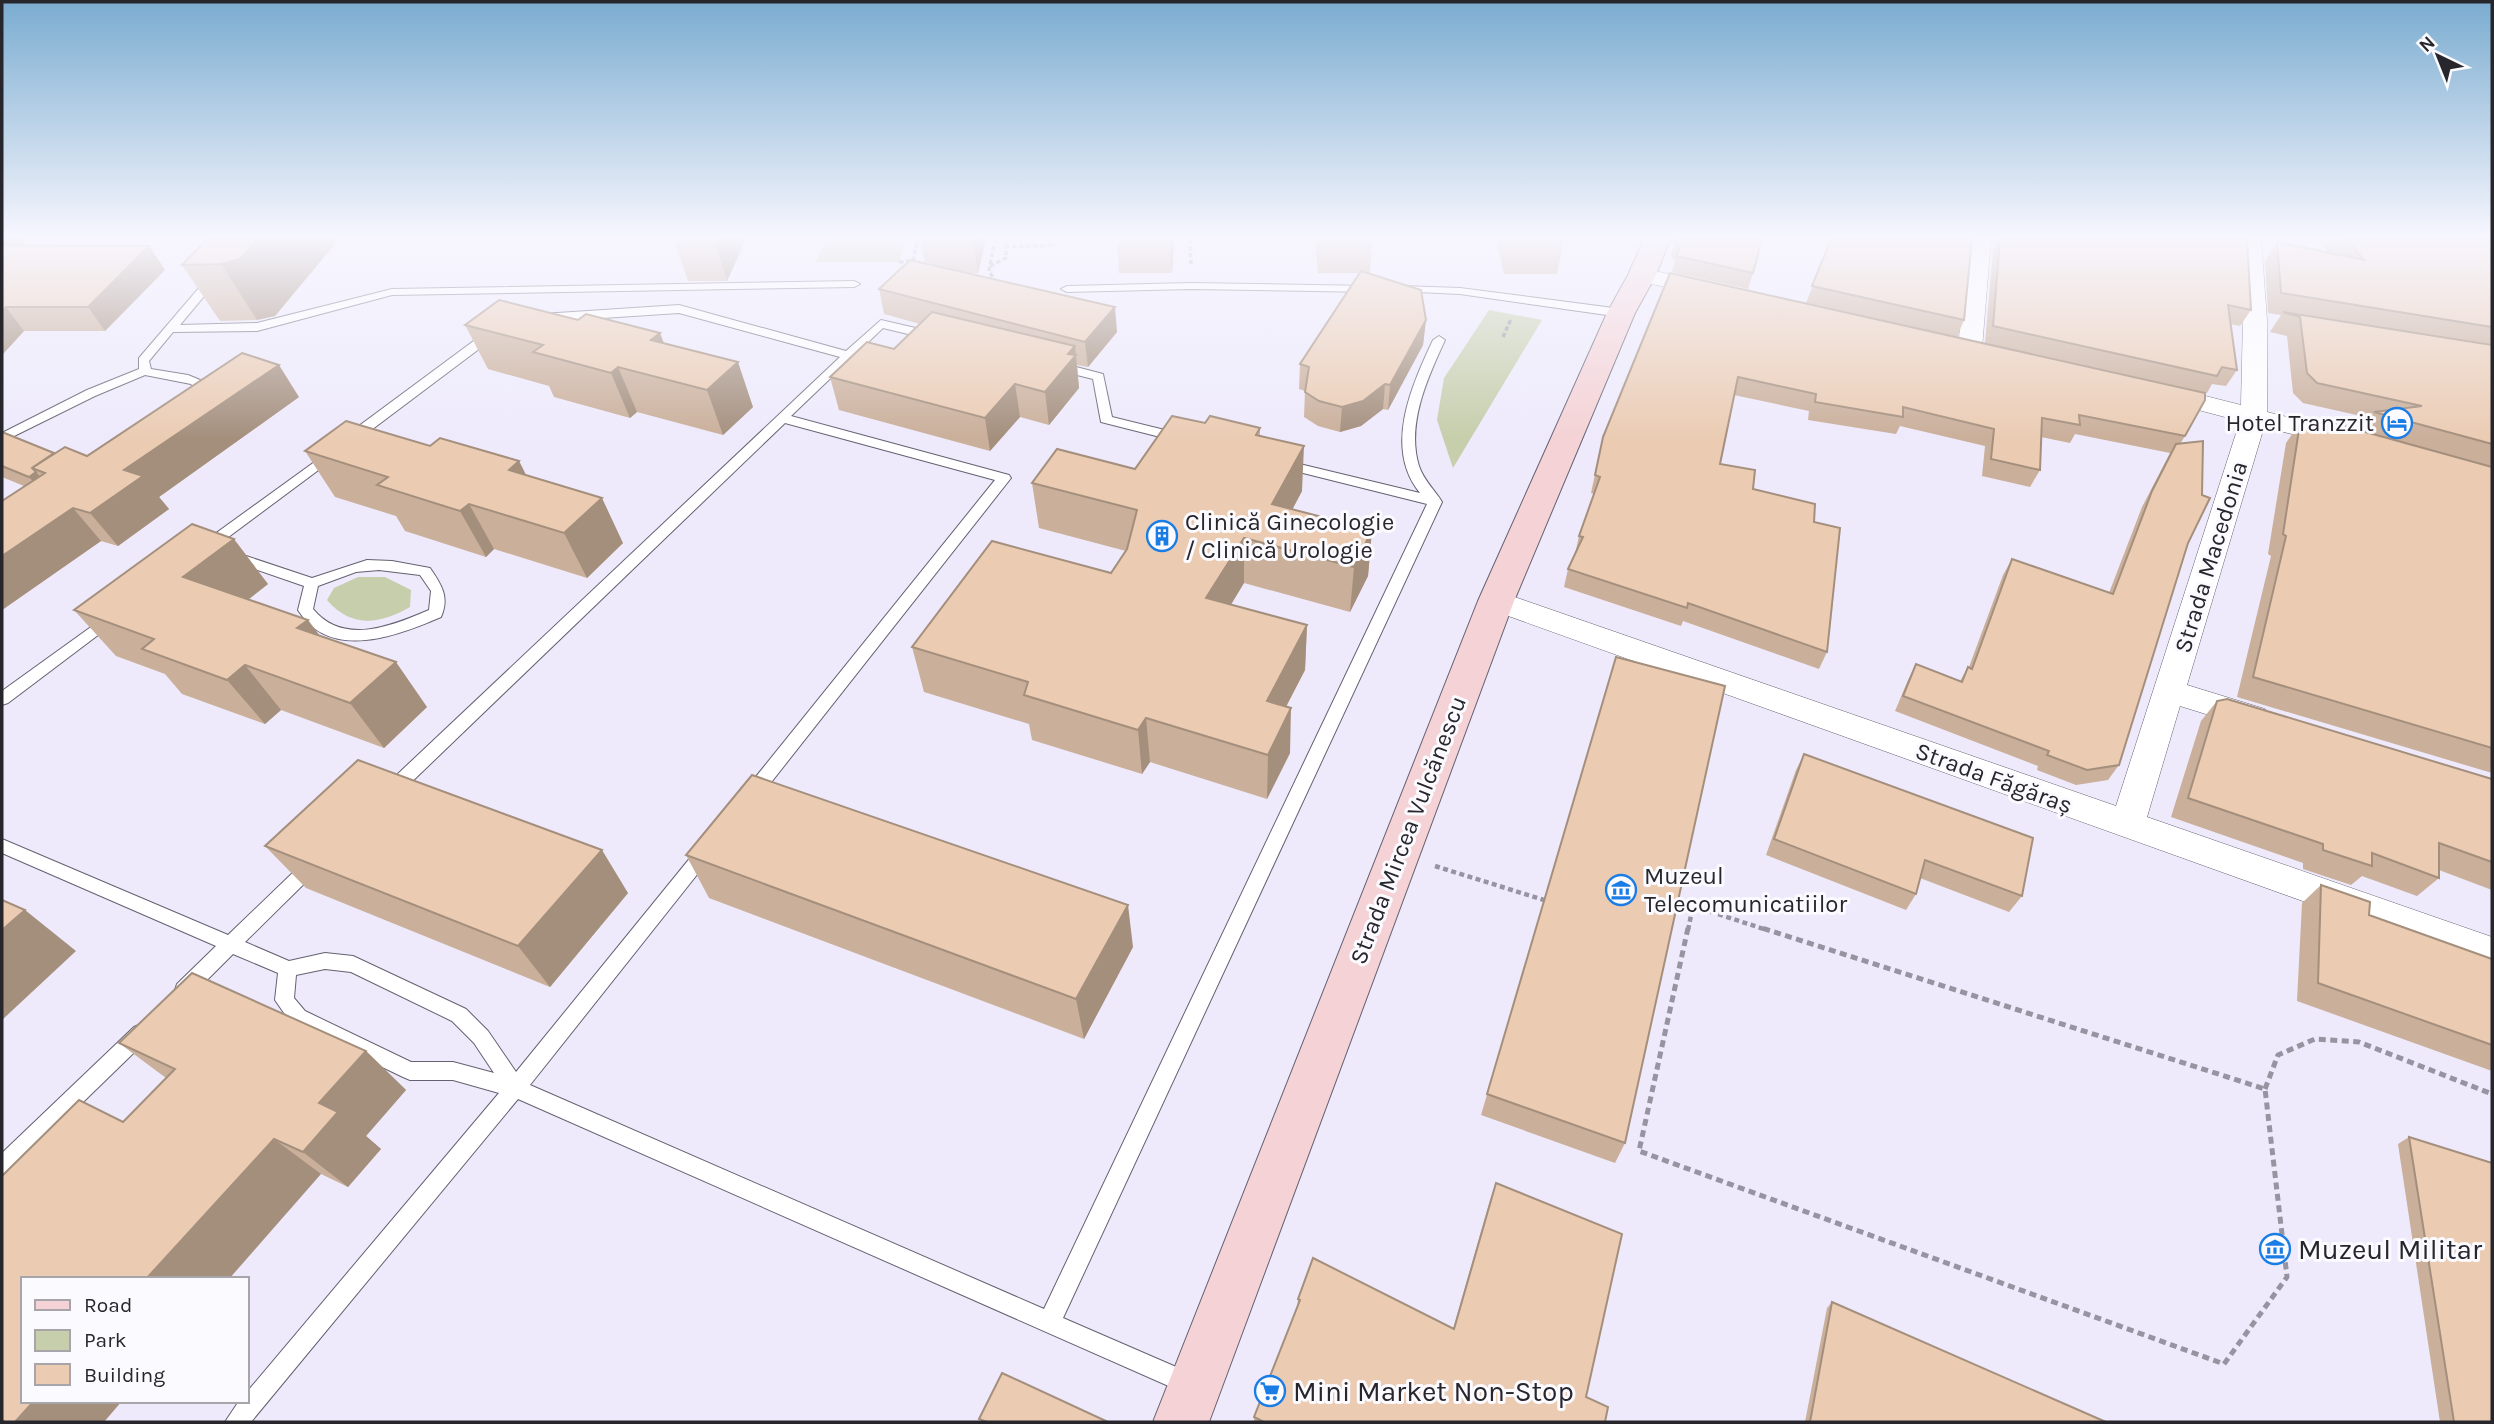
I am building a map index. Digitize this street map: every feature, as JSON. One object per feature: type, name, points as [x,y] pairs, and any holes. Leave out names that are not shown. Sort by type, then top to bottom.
[{"type":"main road","name":"Strada Mircea Vulcănescu","points":[[1188,1404],[1496,601],[1624,305]]},
{"type":"street","points":[[1970,348],[1974,305]]},
{"type":"street","name":"Strada Macedonia","points":[[2127,825],[2254,414],[2267,322],[2264,305]]},
{"type":"street","points":[[1944,342],[1997,354]]},
{"type":"street","points":[[2132,386],[2254,414],[2360,444]]},
{"type":"street","name":"Strada Făgăraș","points":[[1496,601],[2492,953]]},
{"type":"street","points":[[2169,691],[2285,726]]},
{"type":"lane","points":[[145,371],[143,361],[190,305]]},
{"type":"lane","points":[[169,329],[257,327],[340,305]]},
{"type":"lane","points":[[1560,305],[1620,313]]},
{"type":"lane","points":[[531,321],[679,309],[847,355]]},
{"type":"lane","points":[[379,802],[881,324],[943,338]]},
{"type":"lane","points":[[312,583],[304,610],[320,626],[353,635],[396,631],[436,613],[438,591],[425,571],[389,564],[356,565],[312,583],[200,551],[483,340],[506,330]]},
{"type":"lane","points":[[1436,502],[1423,490],[1413,473],[1410,427],[1415,392],[1440,340]]},
{"type":"lane","points":[[1047,364],[1099,377],[1106,419],[1198,442]]},
{"type":"lane","points":[[2,438],[91,393],[145,371],[154,375],[195,380],[201,385],[202,391],[190,405]]},
{"type":"lane","points":[[741,806],[1004,478],[782,418]]},
{"type":"lane","points":[[1264,459],[1436,502]]},
{"type":"lane","points":[[1049,1324],[1436,502]]},
{"type":"lane","points":[[2,699],[120,611]]},
{"type":"lane","points":[[236,1422],[515,1088],[715,839]]},
{"type":"lane","points":[[2,846],[288,969],[325,961],[353,964],[459,1016],[481,1037],[515,1088]]},
{"type":"lane","points":[[171,1003],[328,850]]},
{"type":"lane","points":[[288,969],[284,1000],[299,1017],[410,1070],[453,1071],[515,1088],[1049,1324],[1188,1404]]},
{"type":"lane","points":[[2,1167],[151,1023]]},
{"type":"path","points":[[1398,854],[1544,900]]},
{"type":"path","points":[[2265,1089],[1693,905],[1639,1151],[2224,1364],[2287,1277],[2265,1089],[2278,1055],[2315,1039],[2359,1042],[2492,1094]]},
{"type":"green space","points":[[1489,310],[1542,320],[1453,468],[1437,420],[1444,378]]},
{"type":"green space","points":[[358,577],[385,577],[411,590],[410,607],[377,620],[367,621],[346,616],[327,600],[334,588]]},
{"type":"building","points":[[2,305],[90,305],[6,307],[2,311]]},
{"type":"building","points":[[492,305],[521,305],[578,320],[586,314],[660,333],[651,340],[738,362],[707,390],[618,367],[611,373],[533,352],[543,345],[465,325]]},
{"type":"building","points":[[943,305],[1115,307],[1085,342]]},
{"type":"building","points":[[1338,305],[1424,305],[1426,320],[1390,385],[1385,384],[1363,401],[1342,407],[1319,401],[1305,392],[1309,367],[1300,364]]},
{"type":"building","points":[[1657,305],[1815,305],[2205,393],[2205,400],[2185,436],[2079,415],[2080,425],[2042,418],[2040,470],[1991,459],[1994,429],[1903,407],[1903,417],[1815,402],[1816,394],[1738,377],[1720,464],[1755,470],[1753,489],[1815,504],[1814,522],[1840,528],[1827,652],[1688,603],[1687,608],[1568,569],[1583,537],[1579,536],[1600,477],[1595,475],[1603,437]]},
{"type":"building","points":[[1899,305],[1965,305],[1964,320]]},
{"type":"building","points":[[1995,305],[2228,305],[2237,370],[2222,367],[2217,376],[1993,326]]},
{"type":"building","points":[[2230,305],[2251,305],[2251,310]]},
{"type":"building","points":[[2358,305],[2492,305],[2492,327]]},
{"type":"building","points":[[932,312],[1075,346],[1068,354],[1076,355],[1045,392],[1015,384],[985,418],[830,377],[867,342],[894,349]]},
{"type":"building","points":[[2283,312],[2492,345],[2492,444],[2374,412],[2422,406],[2317,383],[2307,373],[2300,317]]},
{"type":"building","points":[[242,353],[279,365],[124,470],[143,476],[90,513],[73,508],[2,556],[2,501],[45,473],[32,468],[65,447],[87,456]]},
{"type":"building","points":[[1172,416],[1205,423],[1210,416],[1260,428],[1256,435],[1304,446],[1272,504],[1372,530],[1354,567],[1244,538],[1206,598],[1307,625],[1267,701],[1291,708],[1268,755],[1146,718],[1138,730],[1024,695],[1028,682],[912,647],[992,541],[1111,573],[1127,549],[1137,510],[1032,483],[1057,449],[1135,469]]},
{"type":"building","points":[[2322,420],[2492,467],[2492,748],[2253,677],[2286,536],[2283,534],[2300,423]]},
{"type":"building","points":[[346,421],[430,446],[440,438],[519,461],[509,470],[602,498],[564,533],[469,504],[460,511],[377,485],[388,477],[305,451]]},
{"type":"building","points":[[2,432],[54,453],[32,468],[36,472],[29,477],[2,466]]},
{"type":"building","points":[[2203,441],[2202,495],[2210,498],[2188,543],[2119,765],[2087,770],[2047,755],[2049,751],[1903,696],[1916,664],[1962,682],[1968,667],[1972,669],[2012,559],[2113,594],[2152,491],[2176,444]]},
{"type":"building","points":[[192,524],[234,539],[183,577],[308,620],[297,628],[396,662],[350,703],[245,665],[227,680],[142,649],[154,639],[74,610]]},
{"type":"building","points":[[1616,657],[1725,686],[1625,1143],[1487,1094]]},
{"type":"building","points":[[2227,699],[2492,779],[2492,862],[2439,843],[2439,878],[2372,853],[2372,866],[2323,850],[2323,844],[2188,798],[2217,701]]},
{"type":"building","points":[[1804,754],[2033,838],[2022,896],[1925,860],[1916,894],[1774,839]]},
{"type":"building","points":[[358,760],[602,850],[518,946],[265,846]]},
{"type":"building","points":[[752,775],[1128,905],[1076,999],[686,855]]},
{"type":"building","points":[[2321,885],[2370,902],[2369,915],[2492,959],[2492,1045],[2318,983]]},
{"type":"building","points":[[2,900],[25,910],[2,930]]},
{"type":"building","points":[[192,973],[366,1051],[319,1103],[338,1112],[303,1152],[274,1139],[148,1277],[21,1277],[21,1403],[32,1403],[15,1422],[5,1422],[2,1420],[2,1176],[79,1100],[123,1122],[175,1069],[119,1043]]},
{"type":"building","points":[[2409,1137],[2492,1163],[2492,1422],[2454,1422]]},
{"type":"building","points":[[1496,1183],[1622,1234],[1586,1397],[1608,1407],[1605,1422],[1264,1422],[1254,1417],[1300,1300],[1298,1299],[1313,1258],[1454,1329]]},
{"type":"building","points":[[1832,1302],[2106,1422],[1810,1422]]},
{"type":"building","points":[[1002,1373],[1108,1422],[987,1422],[979,1419]]},
{"type":"place","name":"Hotel Tranzzit","points":[[2397,423]]},
{"type":"place","name":"Clinică Ginecologie / Clinică Urologie","points":[[1162,536]]},
{"type":"place","name":"Muzeul Telecomunicatiilor","points":[[1621,890]]},
{"type":"place","name":"Muzeul Militar","points":[[2275,1249]]},
{"type":"place","name":"Mini Market Non-Stop","points":[[1270,1391]]}]
